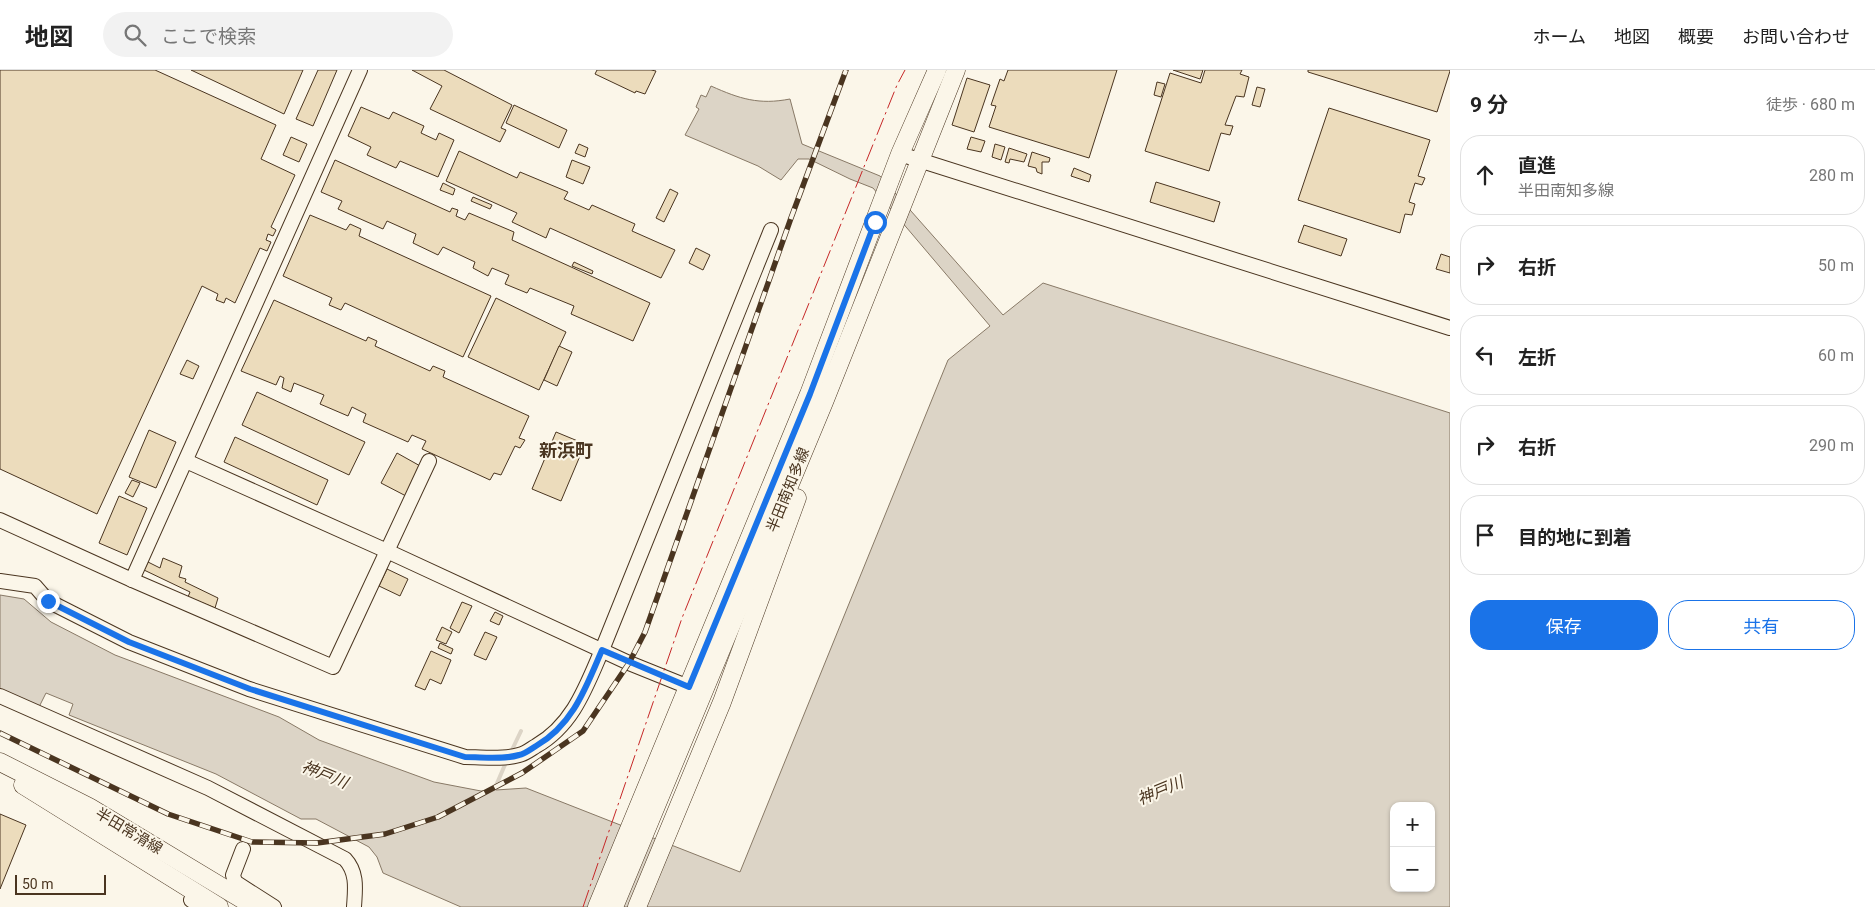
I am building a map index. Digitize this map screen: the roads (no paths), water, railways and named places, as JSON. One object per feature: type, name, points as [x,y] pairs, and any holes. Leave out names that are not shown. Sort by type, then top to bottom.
[{"type":"main road","name":"半田南知多線","points":[[696,690],[900,154],[936,70]]},
{"type":"main road","name":"半田南知多線","points":[[614,907],[647,808],[696,690],[824,402],[956,70]]},
{"type":"main road","points":[[637,907],[722,702],[808,467],[824,402]]},
{"type":"main road","name":"半田常滑線","points":[[0,762],[90,807],[255,907]]},
{"type":"main road","name":"半田常滑線","points":[[0,773],[84,816],[240,907]]},
{"type":"main road","points":[[24,785],[195,899],[219,907]]},
{"type":"main road","name":"半田南知多線","points":[[597,907],[647,808]]},
{"type":"street","points":[[132,580],[360,70]]},
{"type":"street","points":[[900,154],[1450,328]]},
{"type":"street","points":[[0,581],[35,586],[48,601],[129,642],[250,689],[465,757],[496,758],[520,755],[542,742],[564,725],[578,703],[602,650],[771,230]]},
{"type":"street","points":[[186,461],[602,650],[696,690]]},
{"type":"street","points":[[0,520],[132,580],[333,667],[430,461]]},
{"type":"street","points":[[0,696],[208,788],[345,859],[350,864],[355,877],[354,907]]},
{"type":"street","points":[[243,849],[232,875],[235,882],[274,907]]},
{"type":"water","name":"神戸川","points":[[711,86],[750,100],[779,101],[790,99],[802,144],[880,176],[1003,315],[1043,283],[1450,413],[1450,907],[461,907],[383,873],[377,857],[369,847],[316,819],[301,819],[216,774],[69,715],[73,704],[46,693],[38,709],[0,692],[0,595],[24,599],[51,622],[115,655],[279,717],[319,740],[434,782],[481,791],[526,788],[740,872],[948,360],[990,326],[873,188],[809,159],[798,159],[781,180],[758,166],[685,135],[699,109],[696,107],[701,95],[706,97]]},
{"type":"waterway","points":[[510,754],[521,731]]},
{"type":"waterway","points":[[492,795],[507,760]]},
{"type":"railway","points":[[0,733],[168,814],[252,842],[317,843],[385,834],[438,817],[522,773],[583,731],[629,663],[645,632],[791,218],[846,70]]},
{"type":"district","name":"新浜町","points":[[566,451]]}]
